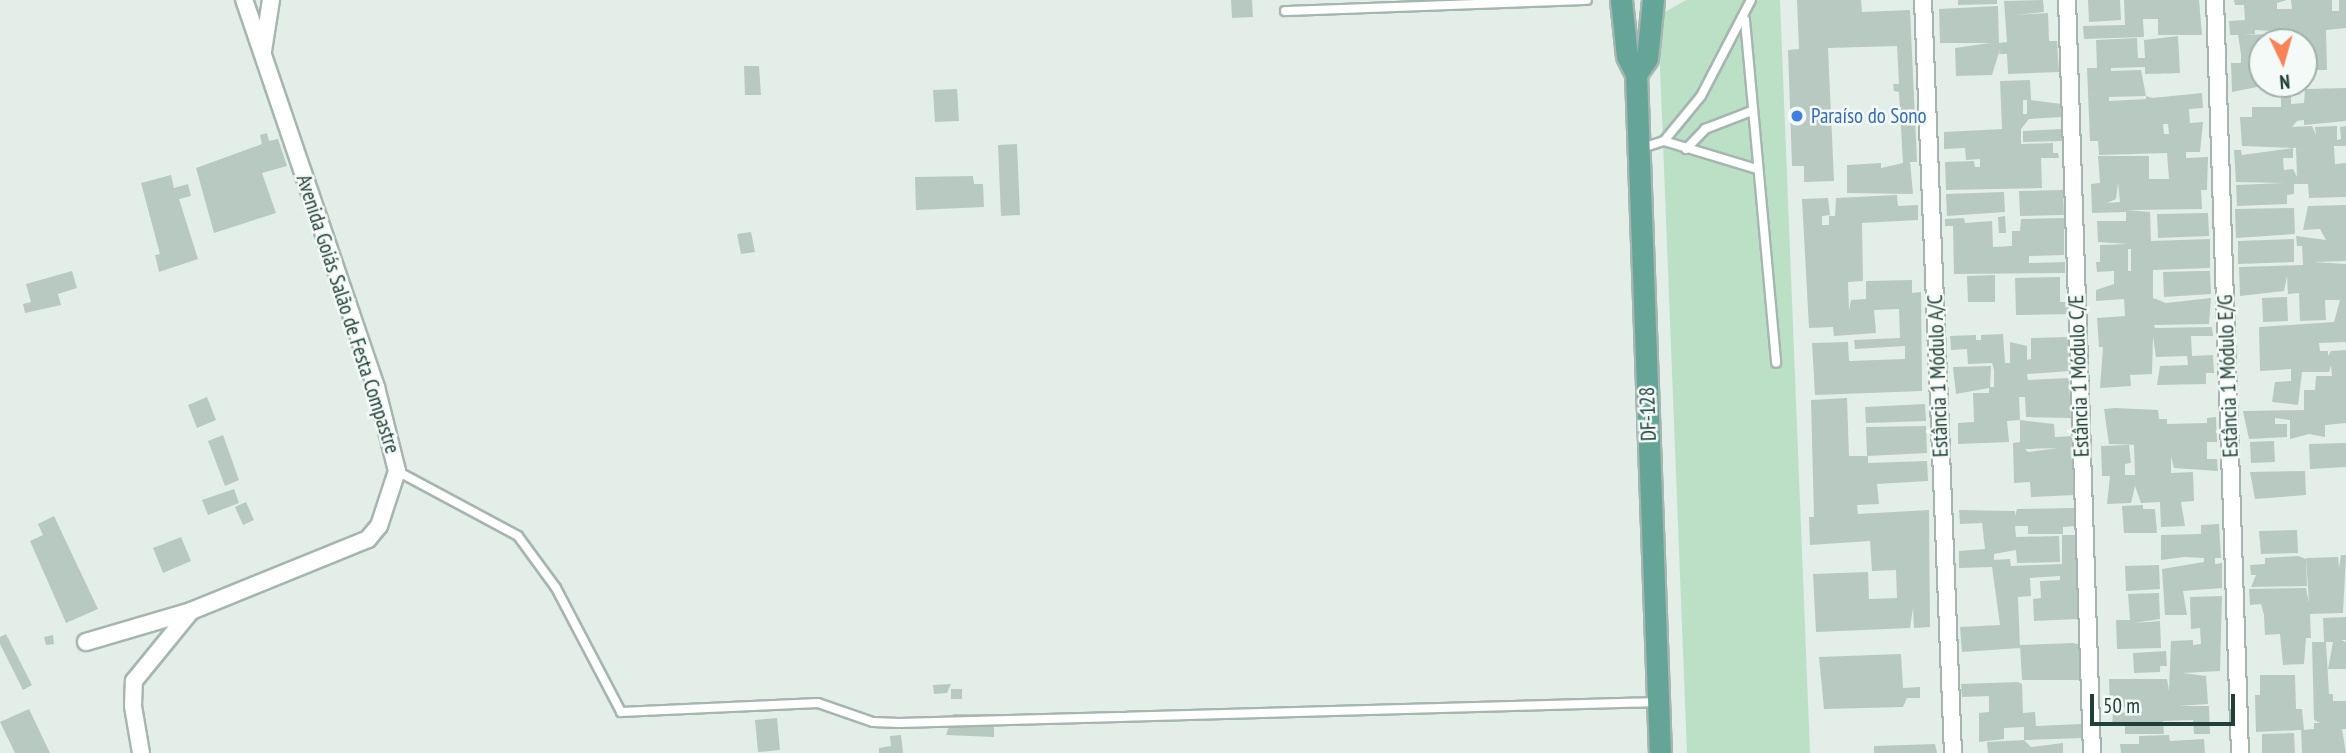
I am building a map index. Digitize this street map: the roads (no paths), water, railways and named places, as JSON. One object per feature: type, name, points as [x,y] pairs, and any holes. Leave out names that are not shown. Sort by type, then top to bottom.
[{"type":"main road","name":"DF-128","points":[[1621,0],[1628,56],[1636,74],[1660,753]]},
{"type":"main road","name":"DF-128","points":[[1636,74],[1647,58],[1653,0]]},
{"type":"street","name":"Avenida Goiás Salão de Festa Compastre","points":[[86,642],[191,611],[368,539],[379,526],[397,471],[376,387],[244,0]]},
{"type":"street","points":[[262,54],[271,0]]},
{"type":"street","name":"Estância 1 Módulo A/C","points":[[1923,0],[1953,753]]},
{"type":"street","name":"Estância 1 Módulo C/E","points":[[2067,0],[2092,753]]},
{"type":"street","name":"Estância 1 Módulo E/G","points":[[2215,0],[2240,753]]},
{"type":"street","points":[[141,753],[133,706],[134,681],[191,611]]},
{"type":"lane","points":[[1285,11],[1587,0]]},
{"type":"lane","points":[[1638,149],[1664,141],[1701,96],[1745,20],[1751,0]]},
{"type":"lane","points":[[1745,20],[1776,363]]},
{"type":"lane","points":[[1686,149],[1705,129],[1752,111]]},
{"type":"lane","points":[[1664,141],[1757,169]]},
{"type":"lane","points":[[397,471],[518,536],[556,588],[621,712],[818,703],[873,722],[899,723],[1658,702]]},
{"type":"place","name":"Paraíso do Sono","points":[[1797,116]]}]
